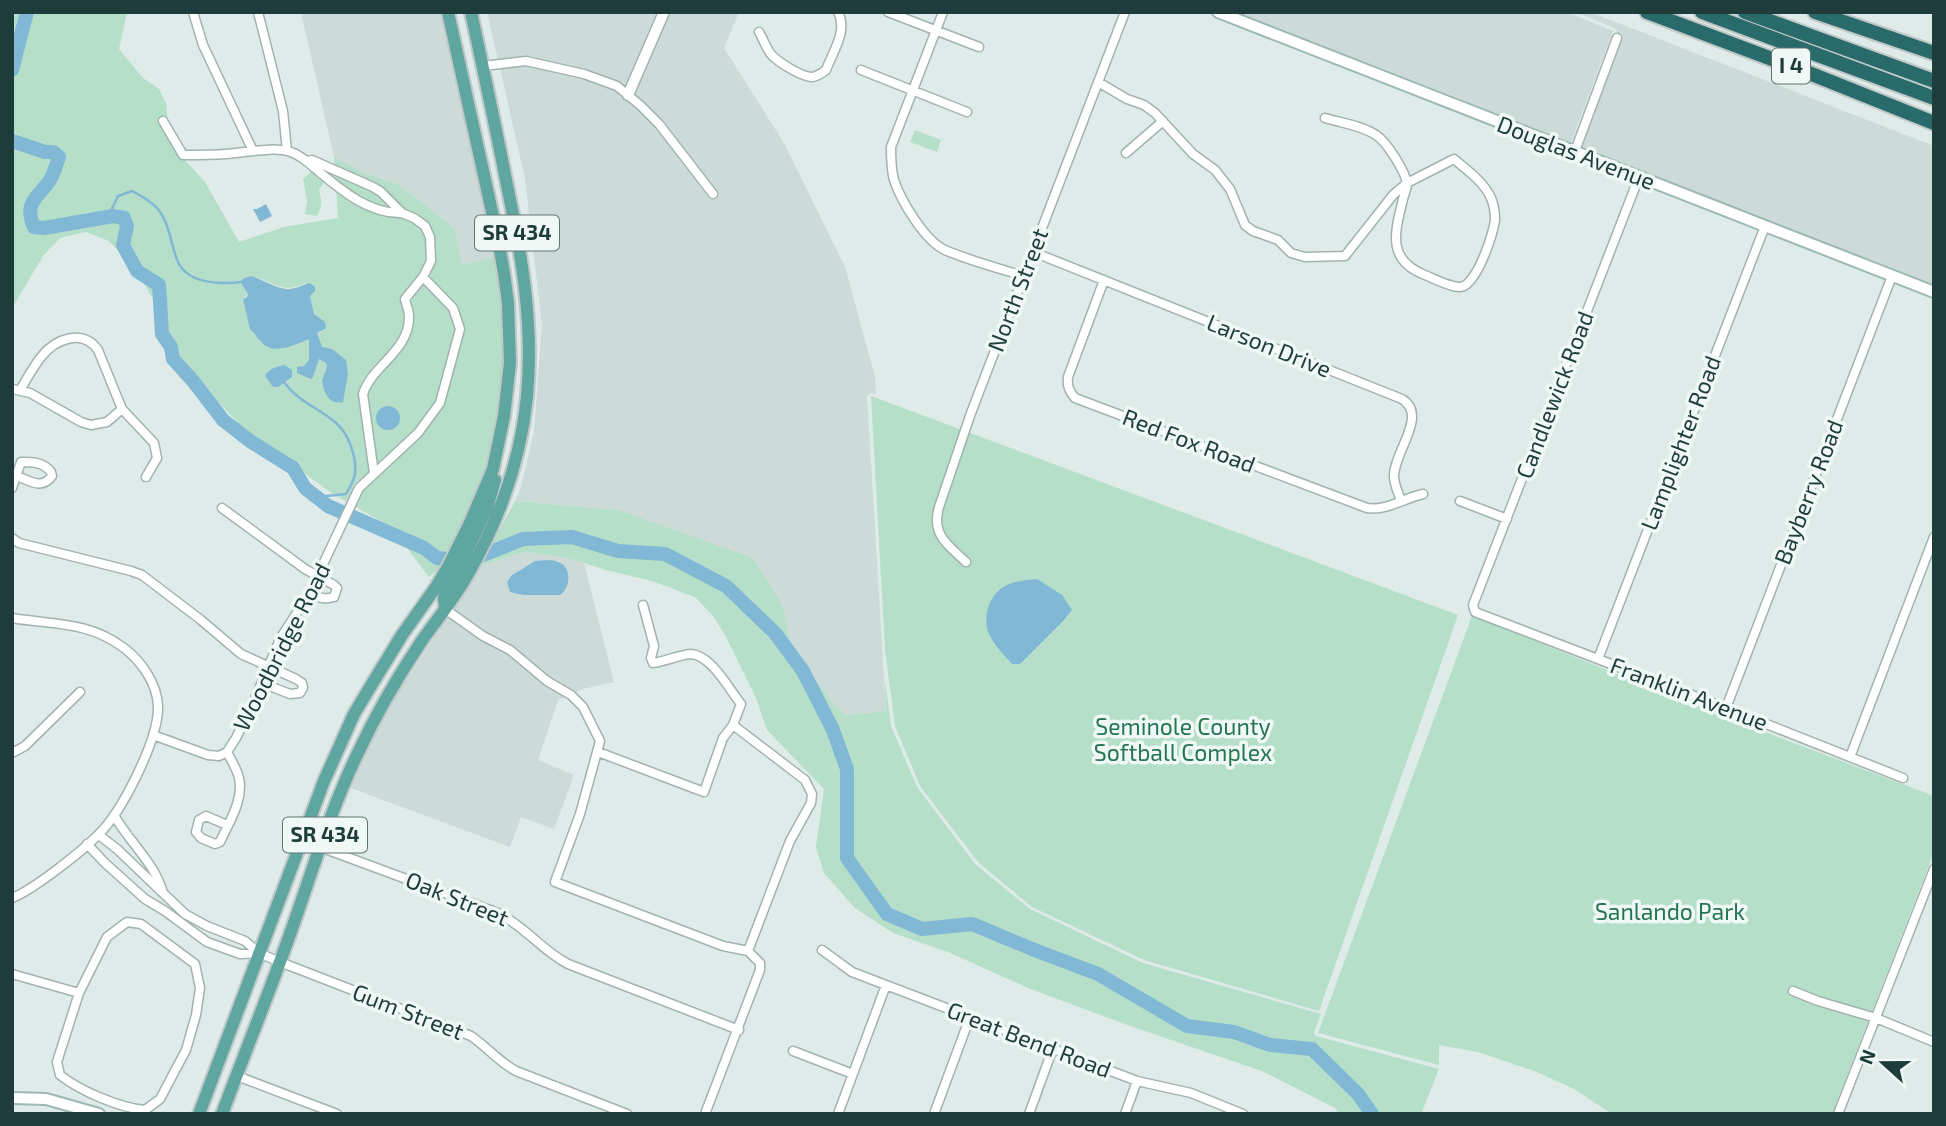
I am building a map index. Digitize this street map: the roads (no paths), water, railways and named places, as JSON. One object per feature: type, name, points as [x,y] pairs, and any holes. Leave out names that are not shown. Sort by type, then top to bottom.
[{"type":"highway","name":"I 4","points":[[1647,12],[1934,123]]},
{"type":"highway","points":[[1702,12],[1934,99]]},
{"type":"highway","points":[[1745,12],[1934,81]]},
{"type":"highway","points":[[1815,12],[1934,53]]},
{"type":"main road","name":"SR 434","points":[[198,1114],[324,781],[354,714],[402,635],[436,587],[458,547],[493,469],[504,416],[510,363],[508,303],[498,239],[448,12]]},
{"type":"main road","name":"SR 434","points":[[222,1114],[340,794],[369,729],[405,667],[467,576],[488,536],[508,485],[516,454],[527,398],[529,365],[524,270],[471,12]]},
{"type":"main road","name":"Douglas Avenue","points":[[1218,12],[1934,292]]},
{"type":"main road","points":[[445,609],[444,597],[487,508],[496,481],[493,469]]},
{"type":"main road","points":[[12,1098],[46,1099],[99,1114]]},
{"type":"street","points":[[193,12],[203,45],[253,151]]},
{"type":"street","points":[[258,12],[283,111],[287,151]]},
{"type":"street","points":[[628,95],[664,12]]},
{"type":"street","points":[[759,32],[771,55],[778,61],[812,77],[826,69],[842,30],[842,20],[838,12]]},
{"type":"street","points":[[888,12],[979,47]]},
{"type":"street","points":[[943,12],[891,148],[894,180],[901,198],[926,234],[943,249],[1024,276]]},
{"type":"street","name":"North Street","points":[[966,562],[941,537],[935,519],[971,414],[1125,12]]},
{"type":"street","points":[[1575,151],[1617,38]]},
{"type":"street","points":[[483,66],[526,61],[617,86],[659,124],[713,194]]},
{"type":"street","points":[[861,70],[967,111]]},
{"type":"street","points":[[1098,82],[1144,105],[1163,121],[1193,154],[1215,170],[1230,189],[1245,225],[1278,240],[1291,253],[1305,257],[1345,256],[1393,195],[1407,183],[1454,159],[1482,183],[1492,200],[1495,218],[1487,248],[1474,278],[1467,286],[1444,283],[1414,271],[1403,263],[1397,249],[1395,230],[1407,183],[1398,163],[1386,144],[1376,135],[1362,128],[1325,118]]},
{"type":"street","points":[[163,121],[183,155],[287,151],[304,157],[359,201],[376,208],[402,213]]},
{"type":"street","points":[[1126,153],[1163,121]]},
{"type":"street","points":[[308,161],[312,160],[373,187],[402,213],[425,226],[430,237],[431,261],[423,277],[405,299],[409,317],[403,338],[396,352],[366,384],[363,394],[373,473]]},
{"type":"street","name":"Candlewick Road","points":[[1475,612],[1473,605],[1639,177]]},
{"type":"street","name":"Lamplighter Road","points":[[1598,659],[1765,226]]},
{"type":"street","name":"Larson Drive","points":[[1033,252],[1402,399],[1409,404],[1413,413],[1394,477],[1401,500]]},
{"type":"street","name":"Bayberry Road","points":[[1726,708],[1892,276]]},
{"type":"street","name":"Woodbridge Road","points":[[153,735],[208,755],[219,756],[227,752],[262,683],[280,639],[309,594],[359,488],[418,433],[440,403],[460,329],[453,308],[423,277]]},
{"type":"street","points":[[1058,393],[1068,389],[1068,377],[1104,280]]},
{"type":"street","points":[[122,409],[107,422],[91,425],[30,393],[16,389],[42,355],[52,347],[71,338],[87,339],[93,343],[122,409],[154,443],[157,458],[146,477]]},
{"type":"street","points":[[510,363],[529,365]]},
{"type":"street","name":"Red Fox Road","points":[[1068,389],[1075,398],[1367,508],[1387,507],[1423,494]]},
{"type":"street","points":[[12,488],[17,476]]},
{"type":"street","points":[[1460,500],[1507,519]]},
{"type":"street","points":[[222,508],[305,569],[337,588],[334,597],[328,599],[309,594]]},
{"type":"street","points":[[1850,757],[1934,537]]},
{"type":"street","points":[[12,538],[142,575],[241,654],[296,678],[303,688],[300,693],[290,694],[262,683]]},
{"type":"street","points":[[598,752],[704,792],[723,738],[733,725],[741,704],[708,661],[691,654],[653,663],[651,658],[654,646],[643,605]]},
{"type":"street","points":[[445,609],[483,636],[510,650],[547,681],[571,695],[583,707],[600,741],[580,814],[555,882],[723,946],[748,951],[760,963],[739,1030],[705,1114]]},
{"type":"street","name":"Franklin Avenue","points":[[1475,612],[1903,778]]},
{"type":"street","points":[[12,618],[69,624],[109,638],[126,649],[141,664],[152,681],[158,708],[153,735],[135,779],[99,835],[41,880],[12,898]]},
{"type":"street","points":[[12,753],[25,746],[80,692]]},
{"type":"street","points":[[733,725],[805,780],[812,794],[811,803],[790,841],[748,951]]},
{"type":"street","points":[[227,752],[239,775],[240,787],[238,802],[228,825]]},
{"type":"street","points":[[114,815],[152,868],[163,893]]},
{"type":"street","points":[[99,835],[185,914],[245,941],[259,953]]},
{"type":"street","points":[[87,844],[145,899],[207,942],[240,954],[259,953]]},
{"type":"street","name":"Oak Street","points":[[320,848],[498,913],[513,920],[555,958],[739,1030]]},
{"type":"street","points":[[1839,1114],[1934,869]]},
{"type":"street","points":[[127,922],[141,924],[195,964],[200,988],[186,1050],[160,1099],[145,1110],[134,1109],[75,1087],[60,1075],[57,1062],[79,993],[107,937],[127,922]]},
{"type":"street","name":"Great Bend Road","points":[[822,950],[852,972],[1137,1081],[1191,1093],[1243,1114]]},
{"type":"street","name":"Gum Street","points":[[259,953],[471,1036],[516,1071],[627,1114]]},
{"type":"street","points":[[12,974],[79,993]]},
{"type":"street","points":[[838,1114],[886,985]]},
{"type":"street","points":[[1793,991],[1876,1018],[1934,1042]]},
{"type":"street","points":[[934,1114],[970,1017]]},
{"type":"street","points":[[1029,1114],[1053,1048]]},
{"type":"street","points":[[793,1051],[853,1074]]},
{"type":"street","points":[[237,1076],[337,1114]]},
{"type":"street","points":[[1125,1114],[1137,1081]]},
{"type":"water","points":[[266,204],[272,216],[260,222],[253,209]]},
{"type":"water","points":[[251,276],[284,289],[310,283],[315,287],[310,296],[314,314],[326,325],[325,329],[317,333],[322,347],[332,349],[346,360],[348,374],[343,402],[334,402],[326,394],[322,381],[326,363],[319,359],[311,379],[297,373],[297,367],[304,366],[309,360],[309,339],[285,348],[272,348],[261,342],[250,329],[243,299],[248,294],[242,285],[242,279]]},
{"type":"water","points":[[284,365],[292,370],[292,377],[278,387],[273,387],[265,376],[271,370]]},
{"type":"water","points":[[388,406],[396,410],[400,418],[396,426],[388,430],[380,426],[376,418],[380,410]]},
{"type":"water","points":[[550,560],[563,564],[568,572],[568,583],[564,592],[560,595],[523,595],[510,592],[507,582],[512,575],[535,561]]},
{"type":"water","points":[[1037,579],[1062,595],[1072,610],[1020,664],[1012,664],[989,634],[986,621],[988,607],[999,590],[1005,586]]},
{"type":"waterway","points":[[12,70],[27,12]]},
{"type":"waterway","points":[[12,141],[53,152],[59,157],[50,180],[31,206],[34,227],[44,228],[113,216],[124,218],[127,226],[123,245],[137,271],[159,285],[162,334],[171,347],[173,359],[223,420],[293,468],[305,488],[328,506],[424,548],[437,558],[468,561],[523,539],[572,537],[618,551],[665,554],[726,586],[775,633],[803,671],[833,730],[847,769],[847,858],[887,914],[922,929],[972,924],[1098,974],[1187,1026],[1234,1032],[1270,1045],[1312,1049],[1358,1094],[1372,1114]]},
{"type":"waterway","points":[[108,217],[118,196],[132,191],[159,211],[183,270],[198,279],[215,283],[242,282]]},
{"type":"waterway","points":[[284,382],[295,394],[341,428],[353,454],[355,474],[346,494],[317,497]]},
{"type":"park label","name":"Seminole County Softball Complex","points":[[1183,740]]},
{"type":"park label","name":"Sanlando Park","points":[[1670,912]]}]
